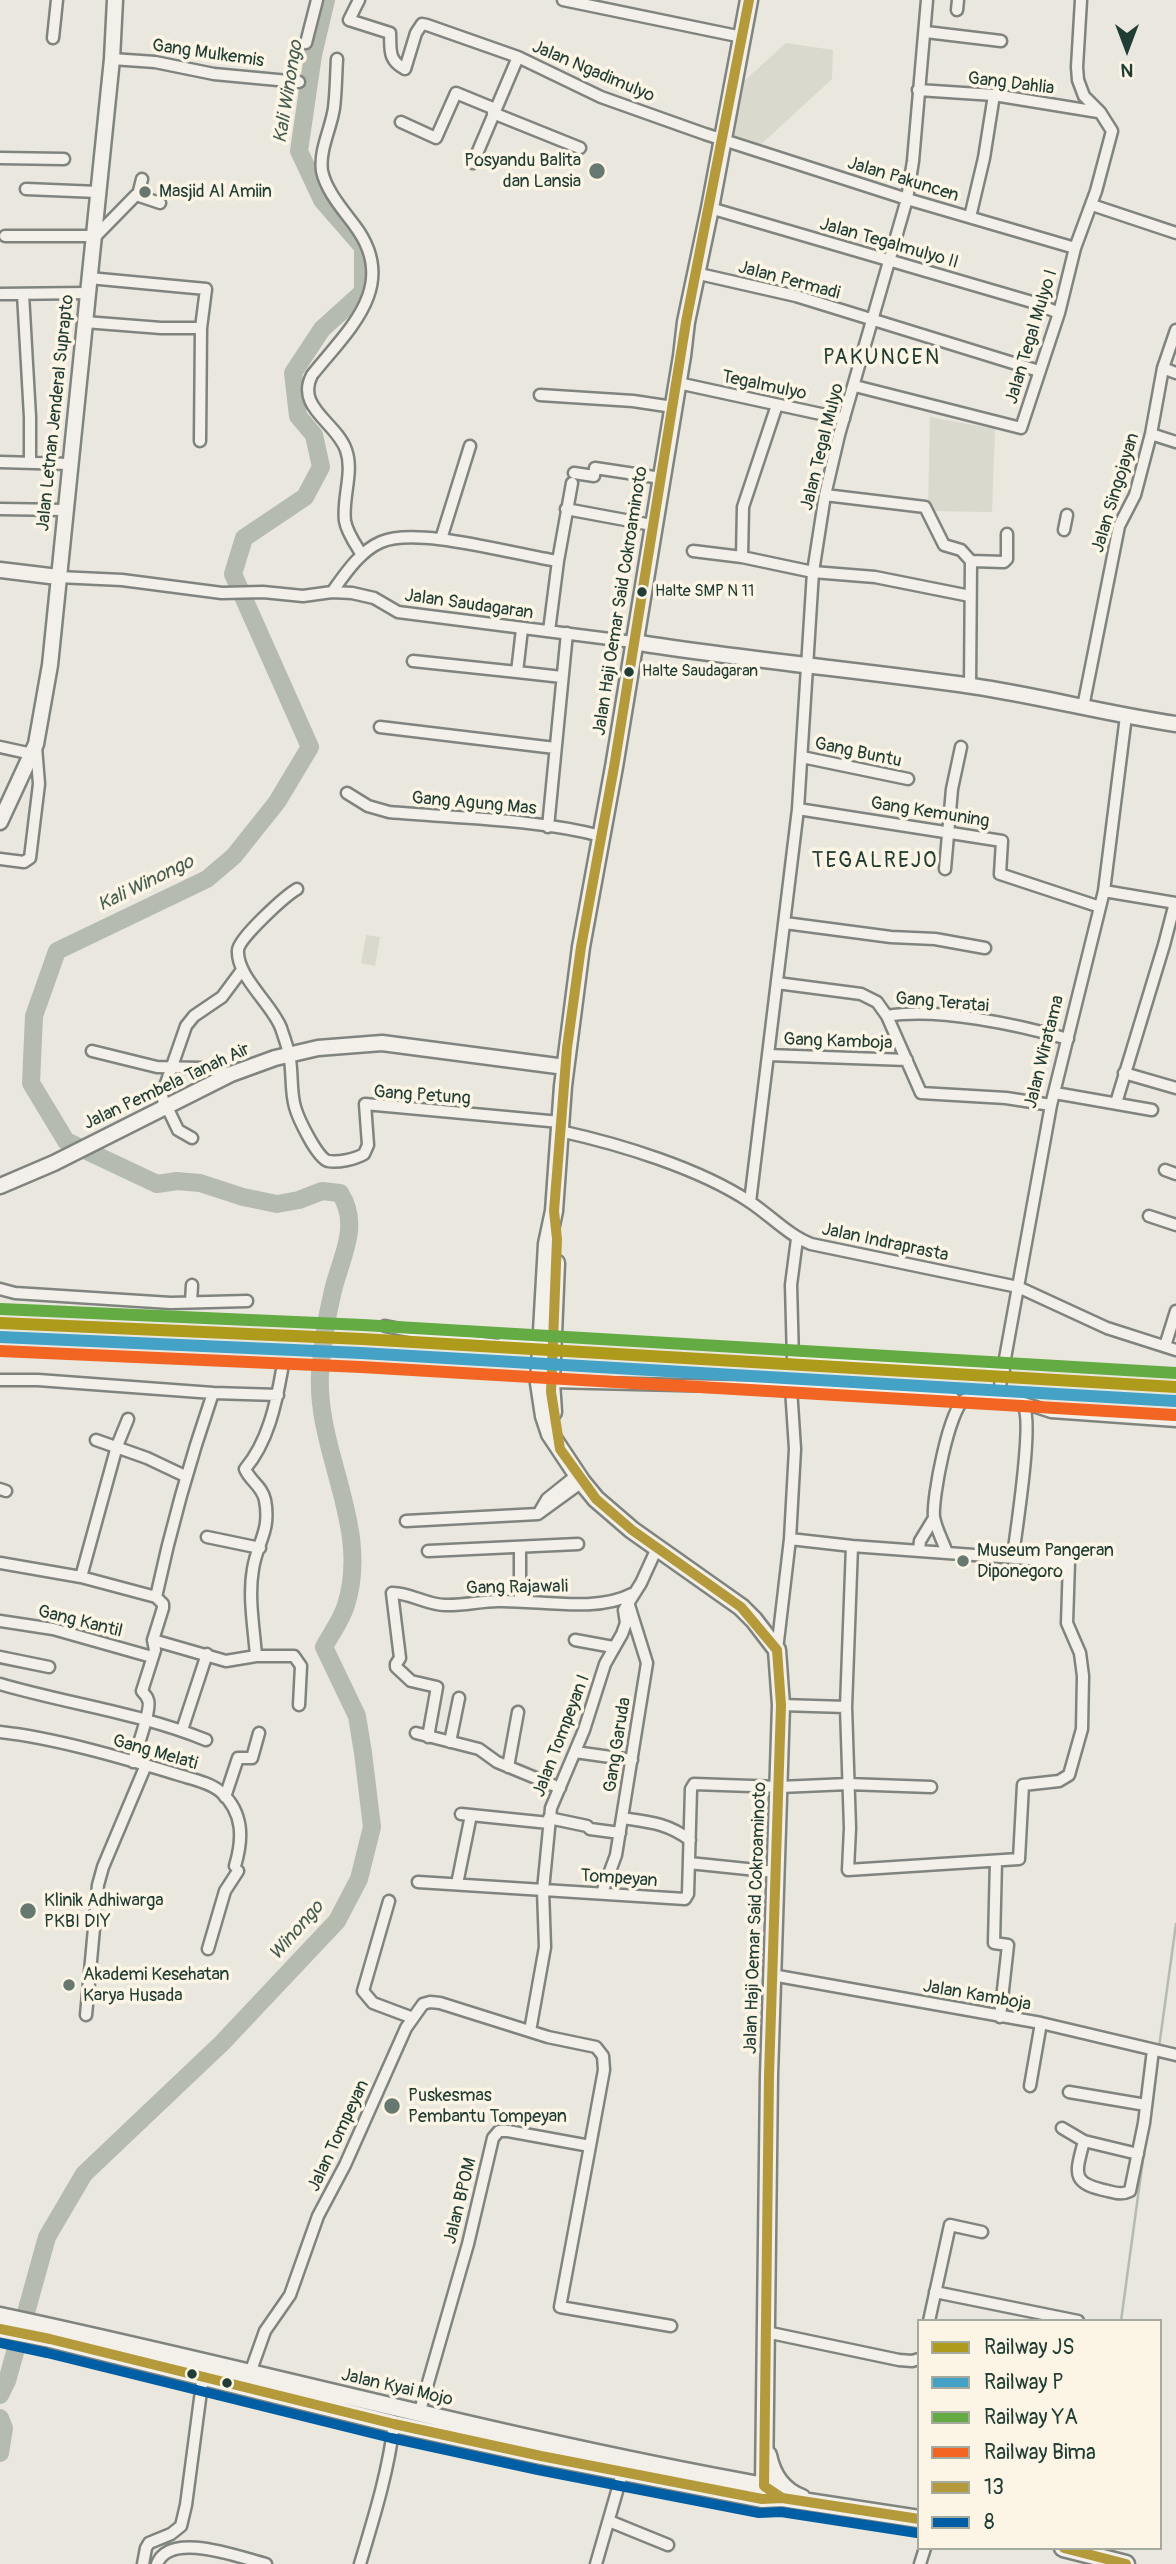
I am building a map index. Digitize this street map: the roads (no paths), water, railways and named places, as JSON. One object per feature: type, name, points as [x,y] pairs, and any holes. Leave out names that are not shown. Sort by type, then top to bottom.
[{"type":"main road","name":"Jalan Letnan Jenderal Suprapto","points":[[0,822],[34,749],[50,665],[112,59],[115,0]]},
{"type":"main road","name":"Jalan Haji Oemar Said Cokroaminoto","points":[[749,0],[710,208],[695,273],[581,947],[565,1067],[554,1211],[547,1244],[539,1383],[550,1434],[579,1479],[616,1517],[741,1607],[777,1650],[782,1705],[772,1975],[764,2465],[770,2495]]},
{"type":"main road","points":[[0,570],[58,577]]},
{"type":"main road","points":[[633,642],[730,657],[970,686],[1176,724]]},
{"type":"main road","name":"Jalan Pembela Tanah Air","points":[[0,1186],[54,1163],[231,1074],[290,1055],[350,1044],[382,1043],[565,1067]]},
{"type":"main road","name":"Jalan Haji Oemar Said Cokroaminoto","points":[[554,1211],[556,1239],[551,1382],[560,1449]]},
{"type":"main road","name":"Jalan Kyai Mojo","points":[[0,2316],[203,2376],[248,2379],[394,2424],[813,2503],[917,2519]]},
{"type":"main road","name":"Jalan Kyai Mojo","points":[[0,2329],[52,2333],[248,2379],[419,2414],[624,2466],[723,2479],[770,2495]]},
{"type":"main road","points":[[723,2479],[747,2474],[758,2461],[765,2442]]},
{"type":"main road","points":[[765,2442],[772,2470],[784,2487],[792,2495],[813,2503]]},
{"type":"main road","points":[[1078,2552],[1126,2564]]},
{"type":"street","points":[[53,38],[57,0]]},
{"type":"street","points":[[306,43],[317,0]]},
{"type":"street","points":[[359,0],[349,20],[390,33],[388,49],[396,62],[405,69],[416,33],[422,24],[518,57]]},
{"type":"street","points":[[563,0],[741,37]]},
{"type":"street","name":"Jalan Tegal Mulyo","points":[[750,1202],[798,809],[813,572],[825,495],[844,419],[907,199],[926,32],[927,0]]},
{"type":"street","points":[[1081,0],[1077,67],[1079,80],[1084,96],[1100,112]]},
{"type":"street","points":[[926,32],[1001,41]]},
{"type":"street","name":"Jalan Ngadimulyo","points":[[473,163],[518,57],[601,97],[723,140]]},
{"type":"street","name":"Gang Mulkemis","points":[[112,59],[155,62],[214,74],[299,82]]},
{"type":"street","points":[[337,60],[334,110],[323,153],[323,173],[328,187],[369,247],[372,285],[365,307],[312,375],[307,393],[311,403],[346,450],[345,521],[362,555]]},
{"type":"street","name":"Gang Dahlia","points":[[918,90],[994,95],[1100,112]]},
{"type":"street","points":[[401,122],[436,138],[456,93],[580,148]]},
{"type":"street","points":[[970,217],[984,158],[994,95]]},
{"type":"street","name":"Jalan Tegal Mulyo I","points":[[855,386],[1021,428],[1059,313],[1075,248],[1092,205],[1112,131],[1100,112]]},
{"type":"street","name":"Jalan Pakuncen","points":[[723,140],[907,199],[1075,248]]},
{"type":"street","points":[[0,158],[64,159]]},
{"type":"street","points":[[138,195],[142,178]]},
{"type":"street","points":[[26,189],[98,192]]},
{"type":"street","points":[[5,236],[93,237],[103,231],[132,197],[138,195],[160,203]]},
{"type":"street","points":[[1092,205],[1176,233]]},
{"type":"street","name":"Jalan Tegalmulyo II","points":[[710,208],[1032,302],[1059,313]]},
{"type":"street","name":"Jalan Permadi","points":[[695,273],[796,296],[1039,371]]},
{"type":"street","points":[[89,278],[206,289],[201,328],[200,441]]},
{"type":"street","points":[[0,294],[88,293]]},
{"type":"street","points":[[23,294],[30,462]]},
{"type":"street","points":[[85,322],[201,328]]},
{"type":"street","name":"Jalan Singojayan","points":[[1083,707],[1119,526],[1135,495],[1152,434],[1163,368],[1176,330]]},
{"type":"street","points":[[1163,368],[1176,373]]},
{"type":"street","name":"Tegalmulyo","points":[[678,383],[844,419]]},
{"type":"street","points":[[540,396],[633,401],[673,407]]},
{"type":"street","points":[[742,557],[743,508],[777,405]]},
{"type":"street","points":[[1152,434],[1176,442]]},
{"type":"street","points":[[441,539],[470,446]]},
{"type":"street","points":[[0,462],[70,464]]},
{"type":"street","points":[[550,631],[558,561],[573,478],[594,476],[595,468],[661,478]]},
{"type":"street","points":[[825,495],[925,507],[944,545],[961,550],[971,561],[970,686]]},
{"type":"street","points":[[0,509],[65,510]]},
{"type":"street","points":[[566,509],[652,525]]},
{"type":"street","points":[[1064,530],[1067,515]]},
{"type":"street","points":[[971,561],[1004,562],[1007,559],[1007,534]]},
{"type":"street","points":[[332,592],[362,555],[379,543],[397,538],[441,539],[558,561]]},
{"type":"street","points":[[693,551],[742,557],[813,572],[875,577],[970,596]]},
{"type":"street","name":"Jalan Saudagaran","points":[[58,577],[122,580],[222,593],[254,592],[303,596],[332,592],[365,595],[398,612],[633,642]]},
{"type":"street","points":[[517,673],[522,629]]},
{"type":"street","points":[[548,827],[567,633]]},
{"type":"street","points":[[413,662],[562,677]]},
{"type":"street","name":"Jalan Wiratama","points":[[998,1397],[1051,1105],[1104,891],[1126,716]]},
{"type":"street","points":[[380,727],[555,748]]},
{"type":"street","points":[[0,747],[34,749],[39,784],[30,858],[24,862],[0,859]]},
{"type":"street","points":[[944,869],[947,832],[961,747]]},
{"type":"street","name":"Gang Buntu","points":[[802,757],[908,779]]},
{"type":"street","name":"Gang Agung Mas","points":[[347,793],[368,806],[389,812],[580,830],[601,836]]},
{"type":"street","name":"Gang Kemuning","points":[[798,809],[1003,841],[1000,874],[1100,907]]},
{"type":"street","points":[[290,1055],[280,1025],[242,970],[238,951],[241,943],[276,906],[297,889]]},
{"type":"street","points":[[1104,891],[1175,903],[1115,1103]]},
{"type":"street","points":[[785,923],[891,937],[935,939],[985,948]]},
{"type":"street","points":[[192,1138],[177,1130],[161,1110],[162,1095],[186,1026],[194,1016],[222,997],[242,970]]},
{"type":"street","name":"Gang Teratai","points":[[777,983],[861,994],[877,1002],[887,1016],[907,1012],[951,1016],[1068,1039]]},
{"type":"street","name":"Gang Kamboja","points":[[887,1016],[921,1093],[1006,1098],[1051,1105]]},
{"type":"street","points":[[92,1051],[157,1067],[201,1068],[231,1074]]},
{"type":"street","name":"Gang Petung","points":[[290,1055],[295,1106],[309,1138],[321,1156],[329,1161],[357,1158],[366,1151],[365,1104],[560,1126]]},
{"type":"street","name":"Gang Kamboja","points":[[768,1055],[907,1060]]},
{"type":"street","points":[[1124,1073],[1176,1088]]},
{"type":"street","points":[[1055,1093],[1152,1110]]},
{"type":"street","name":"Jalan Indraprasta","points":[[560,1126],[670,1164],[713,1182],[750,1202],[797,1239],[844,1253],[1018,1287],[1107,1328],[1176,1350]]},
{"type":"street","points":[[1165,1170],[1176,1174]]},
{"type":"street","points":[[1149,1216],[1176,1224]]},
{"type":"street","points":[[797,1239],[790,1285],[793,1360],[1004,1370]]},
{"type":"street","points":[[191,1302],[192,1285]]},
{"type":"street","points":[[0,1289],[15,1293],[191,1302],[247,1301]]},
{"type":"street","points":[[1165,1346],[1176,1311]]},
{"type":"street","points":[[385,1326],[456,1340],[499,1345],[510,1339],[540,1347]]},
{"type":"street","points":[[256,1656],[253,1567],[267,1528],[265,1503],[260,1487],[245,1469],[256,1456],[276,1406],[282,1370]]},
{"type":"street","points":[[0,1380],[278,1395]]},
{"type":"street","points":[[551,1382],[948,1392],[958,1405]]},
{"type":"street","points":[[777,1650],[790,1539],[795,1449],[791,1388]]},
{"type":"street","points":[[156,1597],[185,1476],[213,1392]]},
{"type":"street","points":[[919,1550],[920,1541],[934,1518],[944,1448],[958,1405],[971,1397],[998,1397],[1051,1412],[1176,1421]]},
{"type":"street","points":[[1013,1556],[1026,1418],[1024,1406],[1017,1401]]},
{"type":"street","points":[[81,1577],[117,1446],[128,1419]]},
{"type":"street","points":[[96,1440],[117,1446],[185,1476]]},
{"type":"street","points":[[406,1521],[538,1514],[547,1499],[579,1479]]},
{"type":"street","points":[[934,1518],[947,1552]]},
{"type":"street","points":[[207,1537],[260,1548]]},
{"type":"street","points":[[790,1539],[1069,1562],[1066,1617],[1082,1664],[1082,1729],[1069,1775],[1059,1781],[1023,1785],[1019,1859],[848,1870],[850,1828],[846,1707],[852,1546]]},
{"type":"street","points":[[428,1551],[578,1544]]},
{"type":"street","points":[[520,1547],[520,1601]]},
{"type":"street","name":"Jalan Tompeyan I","points":[[530,2031],[545,1947],[543,1890],[553,1801],[575,1752],[613,1647],[626,1623],[624,1610],[657,1548]]},
{"type":"street","points":[[0,1563],[81,1577],[156,1597],[163,1604],[153,1640],[155,1648],[142,1691],[149,1704],[146,1720],[133,1762]]},
{"type":"street","name":"Gang Rajawali","points":[[428,1737],[437,1687],[411,1681],[396,1667],[400,1658],[392,1594],[398,1592],[421,1601],[445,1605],[520,1601],[608,1603],[635,1592]]},
{"type":"street","name":"Gang Garuda","points":[[602,1893],[614,1863],[620,1833],[647,1664],[628,1602]]},
{"type":"street","name":"Gang Kantil","points":[[0,1620],[60,1630],[152,1657]]},
{"type":"street","points":[[153,1640],[226,1661],[256,1656],[290,1655],[298,1658],[302,1672],[299,1705]]},
{"type":"street","points":[[575,1640],[613,1647]]},
{"type":"street","points":[[182,1730],[207,1654]]},
{"type":"street","points":[[0,1657],[49,1667]]},
{"type":"street","points":[[0,1684],[146,1720],[206,1740]]},
{"type":"street","points":[[450,1742],[458,1698]]},
{"type":"street","points":[[782,1705],[846,1707]]},
{"type":"street","points":[[508,1767],[518,1713]]},
{"type":"street","name":"Gang Melati","points":[[0,1732],[146,1765],[210,1786],[225,1797]]},
{"type":"street","points":[[208,1950],[225,1891],[236,1869],[241,1829],[236,1814],[225,1797],[238,1758],[252,1758],[259,1733]]},
{"type":"street","points":[[416,1733],[479,1749],[487,1757],[560,1788]]},
{"type":"street","points":[[575,1752],[632,1760]]},
{"type":"street","points":[[86,2014],[98,1885],[146,1765]]},
{"type":"street","points":[[776,1872],[689,1863],[693,1785],[700,1782],[780,1787],[848,1784],[931,1787]]},
{"type":"street","points":[[457,1884],[466,1814],[549,1821],[620,1833]]},
{"type":"street","points":[[622,1818],[673,1828],[690,1840]]},
{"type":"street","points":[[996,1861],[994,1943],[1008,1945],[1000,2017]]},
{"type":"street","name":"Tompeyan","points":[[418,1882],[682,1900],[687,1899],[688,1894],[689,1863]]},
{"type":"street","points":[[389,1901],[363,1991],[373,2003],[413,2018],[423,2004],[430,2002],[592,2046],[601,2052],[604,2070],[560,2307],[671,2326]]},
{"type":"street","name":"Jalan Kamboja","points":[[772,1975],[1041,2023],[1172,2054]]},
{"type":"street","name":"Jalan Tompeyan","points":[[248,2379],[268,2325],[284,2307],[290,2295],[318,2216],[345,2165],[406,2028],[413,2018]]},
{"type":"street","points":[[1030,2087],[1041,2023]]},
{"type":"street","points":[[1084,2141],[1079,2177],[1084,2185],[1120,2194],[1128,2193],[1138,2154],[1155,2051]]},
{"type":"street","points":[[1069,2092],[1146,2105]]},
{"type":"street","points":[[1062,2128],[1084,2141],[1138,2154]]},
{"type":"street","name":"Jalan BPOM","points":[[419,2414],[468,2244],[495,2135],[499,2131],[508,2131],[590,2146]]},
{"type":"street","points":[[929,2319],[950,2225],[982,2232]]},
{"type":"street","points":[[935,2292],[1068,2319]]},
{"type":"street","points":[[766,2332],[899,2360],[917,2360]]},
{"type":"street","points":[[143,2564],[145,2548],[149,2543],[171,2534],[181,2526],[203,2376]]},
{"type":"street","points":[[360,2564],[380,2500],[394,2424]]},
{"type":"street","points":[[596,2564],[624,2466]]},
{"type":"street","points":[[609,2521],[668,2545]]},
{"type":"street","points":[[157,2564],[163,2555],[187,2547],[200,2547],[266,2564]]},
{"type":"waterway","name":"Kali Winongo","points":[[0,2395],[7,2381],[47,2237],[84,2174],[222,2043],[337,1921],[359,1879],[372,1827],[357,1716],[324,1647],[346,1605],[352,1576],[348,1518],[326,1432],[320,1374],[330,1305],[347,1244],[349,1218],[346,1206],[340,1193],[322,1191],[299,1200],[277,1204],[243,1197],[200,1183],[177,1181],[157,1184],[66,1141],[31,1083],[34,1016],[57,951],[207,879],[234,856],[277,802],[310,747],[233,574],[244,538],[305,497],[321,467],[314,435],[298,416],[293,373],[322,329],[363,292],[363,247],[322,200],[299,151],[313,55],[326,0]]},
{"type":"waterway","points":[[1159,2047],[1176,1924]]},
{"type":"waterway","points":[[1153,2092],[1158,2054]]},
{"type":"waterway","points":[[1121,2319],[1147,2130]]},
{"type":"waterway","name":"Winongo","points":[[0,2418],[4,2428],[0,2453]]},
{"type":"rail line","name":"YA","points":[[1,1309],[363,1325],[1176,1373]]},
{"type":"rail line","name":"JS","points":[[0,1323],[362,1339],[1176,1387]]},
{"type":"rail line","name":"P","points":[[0,1337],[361,1353],[1175,1401]]},
{"type":"rail line","name":"Bima","points":[[0,1351],[361,1367],[1174,1415]]},
{"type":"place","name":"Posyandu Balita dan Lansia","points":[[597,171]]},
{"type":"place","name":"Masjid Al Amiin","points":[[145,192]]},
{"type":"place","name":"Halte SMP N 11","points":[[642,592]]},
{"type":"place","name":"Halte Saudagaran","points":[[629,672]]},
{"type":"place","name":"Museum Pangeran Diponegoro","points":[[963,1561]]},
{"type":"place","name":"Klinik Adhiwarga PKBI DIY","points":[[28,1911]]},
{"type":"place","name":"Akademi Kesehatan Karya Husada","points":[[69,1985]]},
{"type":"place","name":"Puskesmas Pembantu Tompeyan","points":[[392,2106]]},
{"type":"district","name":"PAKUNCEN","points":[[882,359]]},
{"type":"district","name":"TEGALREJO","points":[[875,862]]}]
